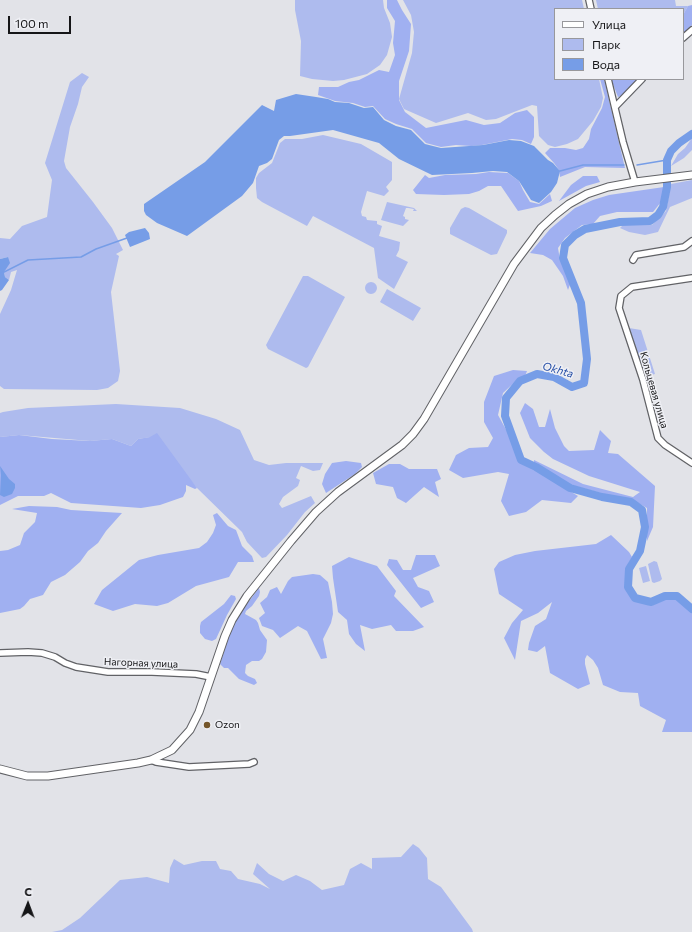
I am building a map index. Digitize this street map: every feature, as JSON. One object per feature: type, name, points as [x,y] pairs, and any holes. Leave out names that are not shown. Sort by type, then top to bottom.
[{"type":"main road","points":[[0,768],[27,776],[48,776],[138,763],[151,760],[172,750],[190,730],[199,712],[225,636],[232,620],[247,596],[316,512],[338,492],[402,445],[413,434],[424,419],[514,264],[540,228],[555,214],[587,194],[608,187],[635,182],[692,175]]},
{"type":"street","points":[[684,37],[692,30]]},
{"type":"street","points":[[608,80],[635,182]]},
{"type":"street","points":[[615,107],[641,80]]},
{"type":"street","points":[[633,260],[636,255],[663,252],[684,247],[692,240]]},
{"type":"street","name":"Кольцевая улица","points":[[692,278],[632,287],[621,296],[620,308],[658,438],[665,445],[692,463]]},
{"type":"street","name":"Нагорная улица","points":[[0,654],[28,652],[42,653],[76,666],[108,672],[174,673],[211,677]]},
{"type":"street","points":[[151,760],[189,767],[254,762]]},
{"type":"green space","points":[[295,0],[383,0],[384,8],[390,23],[392,37],[387,55],[380,65],[367,74],[344,80],[333,81],[300,76],[301,41],[295,10]]},
{"type":"green space","points":[[403,0],[582,0],[584,8],[554,8],[554,80],[599,80],[603,98],[601,107],[593,121],[578,139],[555,147],[548,145],[539,136],[537,106],[532,105],[496,119],[486,120],[468,113],[436,123],[404,109],[399,99],[412,53],[414,32],[411,15]]},
{"type":"green space","points":[[596,0],[675,0],[676,6],[688,6],[684,13],[684,8],[598,8]]},
{"type":"green space","points":[[82,73],[89,77],[82,87],[70,127],[64,161],[66,168],[112,228],[123,250],[116,254],[119,256],[111,292],[120,371],[118,381],[108,388],[97,390],[4,389],[0,386],[0,314],[11,290],[17,270],[11,272],[9,280],[5,277],[4,272],[8,257],[0,259],[0,238],[10,239],[22,226],[47,217],[52,180],[45,163],[70,82]]},
{"type":"green space","points":[[323,135],[361,144],[392,162],[392,180],[386,187],[389,191],[384,196],[367,191],[361,212],[362,216],[366,217],[367,220],[377,221],[377,224],[382,226],[379,236],[400,242],[399,250],[396,256],[408,262],[394,289],[378,278],[374,248],[313,216],[307,226],[257,198],[256,178],[259,173],[272,163],[280,143],[285,139],[302,139]]},
{"type":"green space","points":[[692,138],[692,150],[684,158],[671,166],[678,154],[685,148]]},
{"type":"green space","points":[[692,180],[692,198],[670,207],[658,232],[645,235],[629,232],[620,228],[624,224],[652,225],[666,211],[671,184]]},
{"type":"green space","points":[[387,202],[414,208],[417,211],[406,208],[403,216],[405,219],[409,220],[403,226],[381,220]]},
{"type":"green space","points":[[465,207],[507,230],[497,254],[491,255],[450,234],[450,228],[461,209]]},
{"type":"green space","points":[[303,276],[308,276],[345,297],[308,367],[306,368],[268,349],[266,345]]},
{"type":"green space","points":[[371,282],[375,284],[377,288],[375,292],[371,294],[367,292],[365,288],[367,284]]},
{"type":"green space","points":[[387,289],[421,308],[413,321],[380,302]]},
{"type":"green space","points":[[629,328],[641,330],[655,374],[643,377]]},
{"type":"green space","points":[[116,404],[180,408],[216,419],[240,430],[254,460],[269,465],[286,463],[323,463],[320,470],[313,471],[301,466],[296,478],[300,480],[298,486],[283,497],[279,504],[282,508],[311,496],[315,503],[305,512],[287,535],[266,557],[262,558],[247,542],[242,532],[197,488],[151,437],[138,439],[131,446],[112,439],[90,441],[19,435],[0,437],[0,413],[3,412],[28,408]]},
{"type":"green space","points":[[654,561],[657,562],[662,579],[654,583],[652,582],[648,564]]},
{"type":"green space","points":[[646,566],[650,581],[643,583],[639,568]]},
{"type":"green space","points":[[413,844],[419,848],[427,858],[428,879],[441,887],[473,932],[52,932],[62,930],[80,918],[120,880],[147,877],[169,883],[170,868],[174,859],[184,865],[202,861],[216,861],[220,869],[231,871],[238,879],[260,884],[270,889],[253,874],[257,863],[269,874],[283,881],[296,875],[310,881],[322,890],[344,885],[350,869],[361,863],[372,869],[372,858],[401,857]]},
{"type":"shaded area","points":[[387,0],[397,0],[411,24],[409,51],[399,81],[399,100],[405,112],[426,128],[466,120],[484,125],[500,123],[515,113],[527,110],[534,117],[534,137],[531,144],[522,140],[512,139],[482,145],[456,145],[441,147],[426,143],[412,129],[385,119],[373,106],[365,107],[353,103],[335,101],[318,95],[319,87],[338,87],[349,82],[359,80],[379,70],[389,72],[395,55],[393,43],[395,21],[387,8]]},
{"type":"shaded area","points":[[692,5],[692,25],[684,33],[684,13],[688,6]]},
{"type":"shaded area","points":[[600,80],[604,80],[625,168],[585,167],[560,177],[559,170],[545,153],[550,148],[576,150],[583,148],[589,139],[591,129],[602,108],[605,97]]},
{"type":"shaded area","points":[[611,80],[637,80],[621,96],[618,97]]},
{"type":"shaded area","points":[[489,172],[508,173],[519,181],[530,202],[539,204],[550,194],[552,201],[541,206],[518,211],[501,186],[488,186],[469,194],[416,194],[413,190],[425,175],[429,178],[445,175]]},
{"type":"shaded area","points":[[583,176],[597,176],[600,182],[586,186],[559,201],[571,185]]},
{"type":"shaded area","points":[[664,187],[661,202],[653,212],[617,212],[600,216],[593,224],[582,225],[565,238],[558,248],[560,260],[565,266],[571,282],[568,290],[563,276],[552,260],[543,255],[530,253],[550,229],[575,208],[609,195]]},
{"type":"shaded area","points":[[513,370],[527,371],[525,376],[519,378],[503,393],[498,415],[509,435],[518,460],[578,496],[571,503],[542,500],[526,512],[509,516],[501,501],[509,474],[498,472],[463,478],[449,470],[456,455],[469,448],[488,447],[493,438],[484,422],[484,402],[494,376]]},
{"type":"shaded area","points":[[525,403],[533,409],[539,427],[545,427],[550,409],[555,428],[564,446],[569,451],[594,450],[600,430],[611,441],[608,453],[618,454],[655,486],[653,527],[647,541],[647,508],[631,499],[608,495],[571,485],[534,463],[534,460],[583,484],[633,497],[640,492],[589,476],[553,459],[530,438],[520,413]]},
{"type":"shaded area","points":[[157,433],[197,488],[195,489],[186,485],[186,491],[183,497],[160,505],[141,508],[71,503],[51,493],[44,496],[18,496],[0,505],[0,437],[19,435],[52,439],[90,441],[112,439],[131,446],[138,439],[150,437]]},
{"type":"shaded area","points":[[346,461],[361,463],[362,467],[355,474],[326,493],[322,484],[325,474],[332,463]]},
{"type":"shaded area","points":[[389,464],[400,464],[409,469],[437,469],[441,479],[435,482],[439,497],[424,487],[406,503],[397,498],[393,487],[376,484],[373,473]]},
{"type":"shaded area","points":[[29,506],[122,513],[106,531],[98,543],[88,551],[80,562],[65,575],[51,582],[43,595],[30,599],[20,609],[0,613],[0,551],[8,550],[20,545],[24,533],[35,522],[37,513],[12,509]]},
{"type":"shaded area","points":[[217,513],[228,526],[236,530],[242,546],[252,556],[254,562],[238,562],[229,577],[196,586],[168,603],[157,606],[135,604],[113,611],[94,604],[102,590],[139,560],[199,548],[207,542],[213,533],[216,525],[213,515]]},
{"type":"shaded area","points":[[611,535],[629,552],[632,557],[626,568],[626,587],[632,599],[651,606],[666,599],[677,600],[692,613],[692,732],[662,732],[666,720],[640,706],[638,693],[620,692],[603,685],[598,668],[593,660],[587,655],[585,664],[590,684],[578,689],[550,673],[545,646],[537,652],[528,650],[535,626],[546,619],[552,602],[538,613],[521,621],[515,660],[504,638],[512,623],[523,610],[499,594],[494,569],[499,562],[515,555],[535,551],[596,544]]},
{"type":"shaded area","points":[[416,555],[435,555],[440,566],[413,578],[418,587],[429,591],[434,602],[421,608],[387,565],[389,559],[397,560],[403,570],[411,570]]},
{"type":"shaded area","points":[[349,557],[377,566],[396,591],[394,596],[424,627],[413,631],[396,631],[391,625],[372,629],[360,625],[365,651],[356,644],[349,634],[347,620],[338,612],[332,566]]},
{"type":"shaded area","points":[[313,574],[320,575],[328,582],[332,602],[333,614],[331,623],[323,639],[327,658],[321,659],[307,631],[298,626],[280,638],[273,630],[262,626],[259,618],[265,613],[260,603],[267,597],[270,590],[277,587],[281,594],[292,577]]},
{"type":"shaded area","points":[[259,588],[259,596],[245,614],[256,620],[260,630],[267,640],[266,652],[262,659],[259,661],[252,661],[246,665],[245,673],[255,679],[257,683],[254,685],[239,679],[228,668],[224,668],[220,664],[234,621]]},
{"type":"shaded area","points":[[231,595],[235,596],[236,599],[216,639],[212,641],[205,639],[200,633],[201,622],[224,604]]},
{"type":"water","points":[[296,94],[328,99],[335,102],[349,103],[364,108],[373,107],[384,120],[396,126],[411,130],[425,144],[441,148],[483,145],[509,140],[521,141],[534,146],[560,171],[557,183],[551,192],[539,203],[531,200],[519,181],[507,172],[493,171],[432,175],[399,159],[379,143],[333,130],[284,136],[279,140],[272,159],[259,166],[253,183],[242,196],[187,236],[157,223],[146,215],[144,211],[144,204],[205,162],[262,105],[274,111],[276,100]]},
{"type":"water","points":[[145,228],[149,233],[150,239],[130,247],[125,235],[129,232]]},
{"type":"water","points":[[8,257],[10,263],[4,272],[5,277],[9,280],[0,291],[0,259]]},
{"type":"water","points":[[0,466],[9,479],[15,484],[12,494],[4,497],[0,495]]},
{"type":"waterway","name":"Okhta","points":[[692,134],[671,151],[667,160],[667,187],[663,207],[658,215],[650,221],[620,222],[585,229],[575,235],[565,245],[563,258],[581,303],[587,359],[584,383],[572,387],[554,377],[537,374],[520,381],[506,398],[505,416],[521,460],[536,467],[570,488],[602,497],[631,502],[642,510],[645,527],[640,551],[629,569],[628,587],[635,598],[651,602],[665,596],[677,596],[692,609]]},
{"type":"waterway","points":[[637,165],[667,160]]},
{"type":"waterway","points":[[560,171],[583,165],[624,165]]},
{"type":"waterway","points":[[0,274],[28,260],[81,257],[96,249],[127,238]]},
{"type":"place","name":"Ozon","points":[[207,725]]}]
